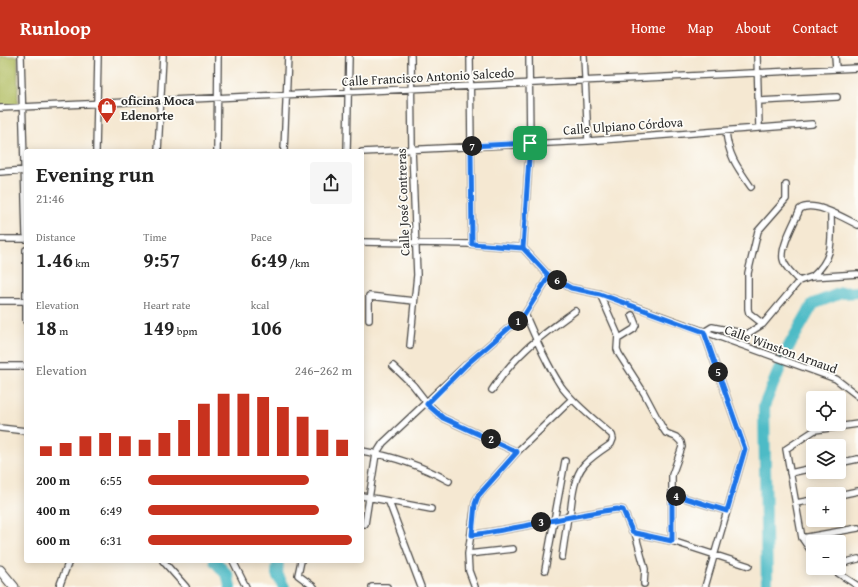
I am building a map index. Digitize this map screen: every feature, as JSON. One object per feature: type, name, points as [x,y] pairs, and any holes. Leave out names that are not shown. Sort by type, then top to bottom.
[{"type":"main road","points":[[0,570],[14,587]]},
{"type":"street","points":[[21,56],[24,149]]},
{"type":"street","points":[[96,149],[98,56]]},
{"type":"street","points":[[158,149],[163,56]]},
{"type":"street","points":[[218,56],[218,149]]},
{"type":"street","points":[[284,149],[288,56]]},
{"type":"street","points":[[347,149],[349,56]]},
{"type":"street","name":"Calle José Contreras","points":[[410,346],[416,275],[411,56]]},
{"type":"street","points":[[470,56],[469,86],[472,244]]},
{"type":"street","points":[[364,242],[472,244],[523,248],[530,143],[528,56]]},
{"type":"street","points":[[584,56],[588,140]]},
{"type":"street","points":[[757,56],[760,127]]},
{"type":"street","points":[[835,56],[836,69]]},
{"type":"street","name":"Calle Francisco Antonio Salcedo","points":[[0,108],[858,68]]},
{"type":"street","points":[[759,101],[837,97]]},
{"type":"street","name":"Calle Ulpiano Córdova","points":[[364,152],[588,140],[812,124]]},
{"type":"street","points":[[726,131],[728,147],[734,162],[751,187]]},
{"type":"street","points":[[0,172],[24,170]]},
{"type":"street","points":[[763,324],[749,313],[748,273],[758,231],[786,199],[786,185]]},
{"type":"street","points":[[799,281],[782,260],[784,248],[800,209],[810,206],[830,212],[858,225]]},
{"type":"street","points":[[811,277],[827,261],[830,252],[830,212]]},
{"type":"street","points":[[0,239],[24,239]]},
{"type":"street","name":"Calle Winston Arnaud","points":[[523,248],[549,276],[571,288],[600,294],[765,355],[801,366],[836,380],[858,396]]},
{"type":"street","points":[[705,587],[745,449],[704,332],[712,327],[747,334],[763,324],[799,281],[811,277],[858,274]]},
{"type":"street","points":[[366,524],[376,454],[383,444],[427,404],[467,364],[525,314],[549,276]]},
{"type":"street","points":[[600,294],[618,335],[617,349],[666,433],[681,442],[682,447],[672,475],[672,541]]},
{"type":"street","points":[[369,320],[369,296],[414,300]]},
{"type":"street","points":[[0,301],[24,301]]},
{"type":"street","points":[[492,390],[506,369],[522,351],[575,311]]},
{"type":"street","points":[[525,314],[536,340],[561,386],[612,435],[613,439],[611,444],[584,465],[579,473],[575,486],[562,557]]},
{"type":"street","points":[[618,339],[634,330],[636,325],[632,315]]},
{"type":"street","points":[[0,366],[24,366]]},
{"type":"street","points":[[393,366],[413,385],[427,404],[443,418],[517,452]]},
{"type":"street","points":[[475,587],[469,571],[468,554],[472,535],[475,504],[478,496],[517,452],[572,398]]},
{"type":"street","points":[[806,544],[802,538],[790,473],[785,456],[786,449],[815,430],[858,424]]},
{"type":"street","points":[[0,428],[24,431]]},
{"type":"street","points":[[364,451],[428,470],[449,481]]},
{"type":"street","points":[[846,462],[858,459]]},
{"type":"street","points":[[545,570],[565,462]]},
{"type":"street","points":[[790,473],[806,470]]},
{"type":"street","points":[[846,494],[858,491]]},
{"type":"street","points":[[672,494],[727,511]]},
{"type":"street","points":[[364,496],[431,509]]},
{"type":"street","points":[[796,503],[806,501]]},
{"type":"street","points":[[389,502],[421,587]]},
{"type":"street","points":[[472,535],[509,530],[569,516],[617,509],[623,510],[632,531],[635,533],[645,569],[644,584]]},
{"type":"street","points":[[802,538],[858,528]]},
{"type":"street","points":[[635,533],[672,541],[749,566]]},
{"type":"street","points":[[468,554],[513,549]]},
{"type":"street","points":[[846,562],[858,559]]},
{"type":"street","points":[[59,587],[68,563]]},
{"type":"street","points":[[165,563],[186,587]]},
{"type":"street","points":[[234,563],[246,587]]},
{"type":"street","points":[[301,563],[298,575],[314,587]]},
{"type":"street","points":[[841,575],[858,586]]},
{"type":"street","points":[[372,587],[387,587]]},
{"type":"green space","points":[[0,56],[18,56],[18,104],[0,105]]},
{"type":"waterway","points":[[767,587],[764,406],[789,346],[813,304],[841,293],[858,292]]},
{"type":"waterway","points":[[217,563],[228,576],[230,587]]},
{"type":"waterway","points":[[278,563],[277,574],[284,587]]},
{"type":"place","name":"oficina Moca Edenorte","points":[[107,124]]},
{"type":"route","points":[[530,143],[471,146],[472,244],[523,248],[549,276],[571,288],[600,294],[704,332],[745,449],[727,511],[672,494],[672,541],[635,533],[632,531],[627,515],[623,510],[617,509],[568,516],[509,530],[472,535],[475,504],[478,496],[517,452],[490,438],[443,418],[427,404],[467,364],[525,314],[549,276],[523,248],[530,143]]}]
